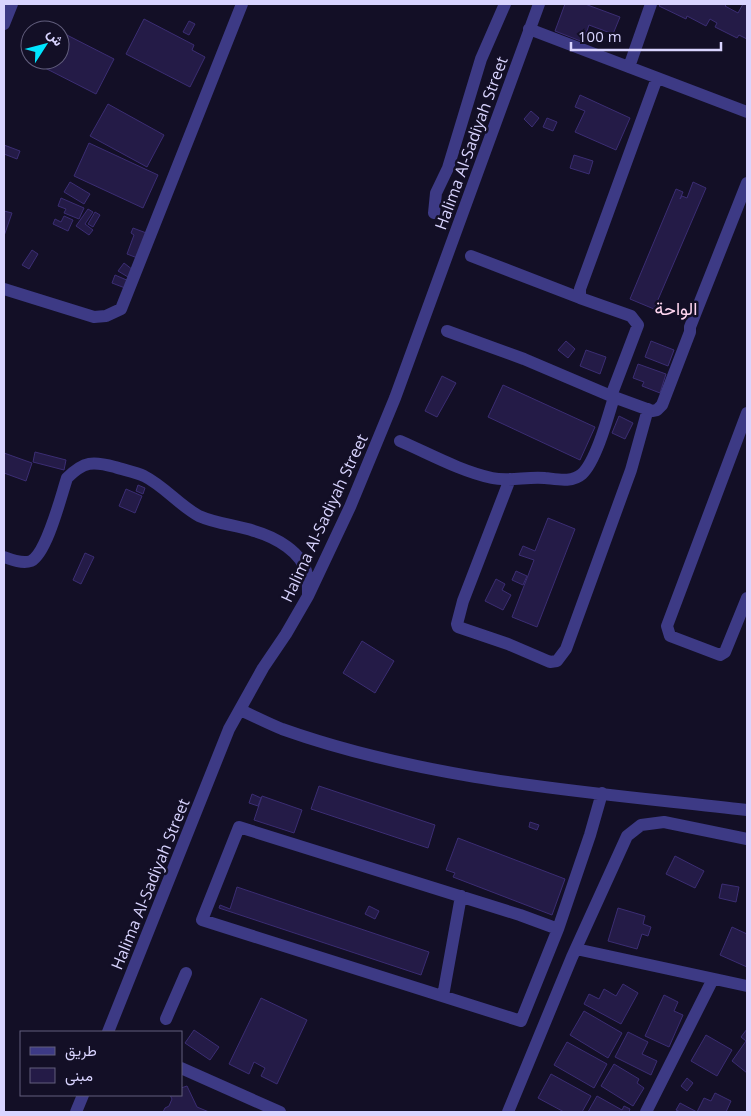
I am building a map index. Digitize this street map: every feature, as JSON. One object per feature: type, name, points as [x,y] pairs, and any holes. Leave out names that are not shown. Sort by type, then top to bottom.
[{"type":"street","points":[[4,24],[12,4]]},
{"type":"street","points":[[4,289],[94,317],[106,316],[121,310],[242,4]]},
{"type":"street","points":[[434,213],[436,193],[448,168],[481,59],[504,4]]},
{"type":"street","name":"Halima Al-Sadiyah Street","points":[[108,1031],[229,729],[263,668],[308,596],[350,507],[395,398],[539,4]]},
{"type":"street","points":[[629,67],[651,4]]},
{"type":"street","points":[[529,29],[747,112]]},
{"type":"street","points":[[580,298],[580,289],[657,78]]},
{"type":"street","points":[[447,331],[524,359],[613,397],[654,411],[662,405],[693,318],[747,183]]},
{"type":"street","points":[[400,441],[476,474],[494,479],[545,478],[555,480],[575,478],[581,474],[587,467],[602,435],[638,325],[631,316],[471,256]]},
{"type":"street","points":[[510,479],[463,601],[457,624],[458,627],[508,644],[550,662],[557,661],[566,649],[606,540],[631,470],[648,410]]},
{"type":"street","points":[[747,414],[666,626],[668,634],[720,655],[725,652],[747,598]]},
{"type":"street","points":[[4,557],[17,561],[30,561],[41,552],[67,478],[75,470],[88,463],[101,463],[143,476],[200,516],[273,538],[291,550],[301,561],[307,574],[308,596]]},
{"type":"street","points":[[240,710],[280,728],[340,748],[435,770],[518,785],[747,810]]},
{"type":"street","points":[[558,929],[461,896],[239,827],[202,920],[521,1021],[558,929],[590,835],[602,793]]},
{"type":"street","points":[[508,1112],[576,948],[627,836],[641,825],[664,822],[747,839]]},
{"type":"street","points":[[443,996],[461,896]]},
{"type":"street","points":[[576,948],[747,986]]},
{"type":"street","points":[[166,1019],[186,973]]},
{"type":"street","points":[[646,1112],[713,979]]},
{"type":"street","points":[[182,1068],[280,1112]]},
{"type":"street","points":[[76,1112],[83,1096]]},
{"type":"building","points":[[565,4],[585,4],[620,17],[613,34],[589,25],[583,42],[555,31]]},
{"type":"building","points":[[661,4],[727,4],[725,6],[738,13],[743,4],[747,4],[747,39],[739,35],[737,38],[715,27],[717,23],[710,19],[706,26],[687,16],[686,19],[659,6]]},
{"type":"building","points":[[144,19],[194,45],[192,50],[205,57],[190,87],[126,54]]},
{"type":"building","points":[[189,21],[195,24],[189,35],[183,32]]},
{"type":"building","points":[[70,37],[114,59],[96,94],[49,70],[70,70]]},
{"type":"building","points":[[580,95],[630,118],[616,150],[575,132],[585,111],[575,107]]},
{"type":"building","points":[[108,104],[164,135],[147,167],[90,136]]},
{"type":"building","points":[[531,111],[539,118],[532,127],[524,119]]},
{"type":"building","points":[[547,118],[557,122],[553,131],[543,127]]},
{"type":"building","points":[[89,143],[158,175],[143,208],[74,176]]},
{"type":"building","points":[[4,145],[20,151],[17,159],[4,154]]},
{"type":"building","points":[[574,155],[593,161],[589,174],[570,168]]},
{"type":"building","points":[[70,182],[90,194],[84,204],[64,192]]},
{"type":"building","points":[[693,182],[706,188],[654,309],[630,299],[676,189],[683,192],[680,199],[682,196],[687,198]]},
{"type":"building","points":[[61,198],[84,208],[79,219],[64,213],[66,209],[58,206]]},
{"type":"building","points":[[88,209],[93,212],[85,224],[93,230],[89,235],[76,226]]},
{"type":"building","points":[[4,211],[12,213],[4,236]]},
{"type":"building","points":[[95,212],[100,215],[93,227],[88,224]]},
{"type":"building","points":[[64,216],[73,220],[68,231],[53,224],[55,219],[61,222]]},
{"type":"building","points":[[133,228],[149,234],[140,259],[127,254],[134,235],[131,233]]},
{"type":"building","points":[[32,250],[38,254],[29,269],[22,265]]},
{"type":"building","points":[[124,263],[133,270],[128,277],[118,271]]},
{"type":"building","points":[[115,275],[129,281],[125,288],[112,283]]},
{"type":"building","points":[[566,341],[575,349],[568,358],[558,350]]},
{"type":"building","points":[[651,341],[674,350],[668,366],[645,357]]},
{"type":"building","points":[[586,350],[606,357],[600,374],[580,366]]},
{"type":"building","points":[[638,364],[666,374],[660,393],[642,386],[644,382],[633,378]]},
{"type":"building","points":[[442,376],[456,383],[437,417],[425,411]]},
{"type":"building","points":[[503,385],[595,427],[580,460],[488,417]]},
{"type":"building","points":[[619,416],[633,423],[625,439],[612,433]]},
{"type":"building","points":[[35,452],[66,460],[64,470],[33,462]]},
{"type":"building","points":[[4,453],[32,463],[26,481],[4,473]]},
{"type":"building","points":[[138,485],[145,488],[143,494],[136,491]]},
{"type":"building","points":[[126,489],[142,496],[135,513],[119,506]]},
{"type":"building","points":[[548,518],[575,529],[537,627],[512,617],[534,560],[519,555],[523,546],[535,551]]},
{"type":"building","points":[[85,553],[94,557],[81,584],[73,580]]},
{"type":"building","points":[[516,571],[527,576],[523,585],[512,580]]},
{"type":"building","points":[[496,579],[505,584],[502,590],[511,595],[503,610],[485,601]]},
{"type":"building","points":[[362,641],[394,661],[375,693],[343,673]]},
{"type":"building","points":[[319,786],[435,825],[428,848],[311,809]]},
{"type":"building","points":[[252,794],[261,798],[258,806],[249,803]]},
{"type":"building","points":[[262,796],[302,810],[294,833],[254,820]]},
{"type":"building","points":[[530,822],[539,825],[537,830],[529,827]]},
{"type":"building","points":[[458,838],[565,879],[552,915],[453,877],[455,873],[446,870]]},
{"type":"building","points":[[675,856],[704,871],[695,888],[666,874]]},
{"type":"building","points":[[722,884],[739,887],[736,902],[719,898]]},
{"type":"building","points":[[237,887],[429,952],[421,975],[219,908],[220,905],[230,909]]},
{"type":"building","points":[[369,906],[379,911],[375,919],[365,914]]},
{"type":"building","points":[[618,908],[645,916],[643,924],[651,927],[648,936],[642,934],[637,949],[608,941]]},
{"type":"building","points":[[732,927],[747,934],[747,967],[720,955]]},
{"type":"building","points":[[623,984],[638,993],[621,1024],[584,1004],[589,994],[599,999],[604,989],[616,996]]},
{"type":"building","points":[[664,995],[678,1002],[674,1011],[683,1015],[669,1047],[645,1036]]},
{"type":"building","points":[[261,998],[307,1020],[277,1084],[261,1076],[265,1068],[254,1062],[249,1074],[229,1064]]},
{"type":"building","points":[[584,1011],[622,1033],[608,1058],[570,1035]]},
{"type":"building","points":[[747,1029],[747,1073],[732,1061],[746,1041],[741,1037]]},
{"type":"building","points":[[194,1030],[219,1047],[210,1060],[185,1043]]},
{"type":"building","points":[[628,1032],[648,1042],[642,1054],[657,1061],[651,1075],[615,1057]]},
{"type":"building","points":[[706,1035],[732,1050],[717,1076],[691,1061]]},
{"type":"building","points":[[567,1042],[607,1064],[594,1088],[554,1065]]},
{"type":"building","points":[[614,1064],[639,1079],[637,1083],[644,1088],[633,1106],[601,1086]]},
{"type":"building","points":[[551,1074],[591,1096],[582,1112],[564,1112],[538,1098]]},
{"type":"building","points":[[687,1078],[693,1083],[687,1091],[681,1086]]},
{"type":"building","points":[[187,1086],[197,1107],[209,1112],[163,1112],[169,1106],[172,1099],[170,1096],[182,1096],[182,1088]]},
{"type":"building","points":[[715,1093],[731,1101],[726,1112],[697,1112],[704,1098],[711,1101]]},
{"type":"building","points":[[597,1096],[622,1110],[624,1106],[630,1109],[629,1112],[588,1112]]},
{"type":"building","points":[[680,1103],[697,1112],[680,1112],[676,1110]]},
{"type":"district","name":"الواحة","points":[[676,309]]}]
